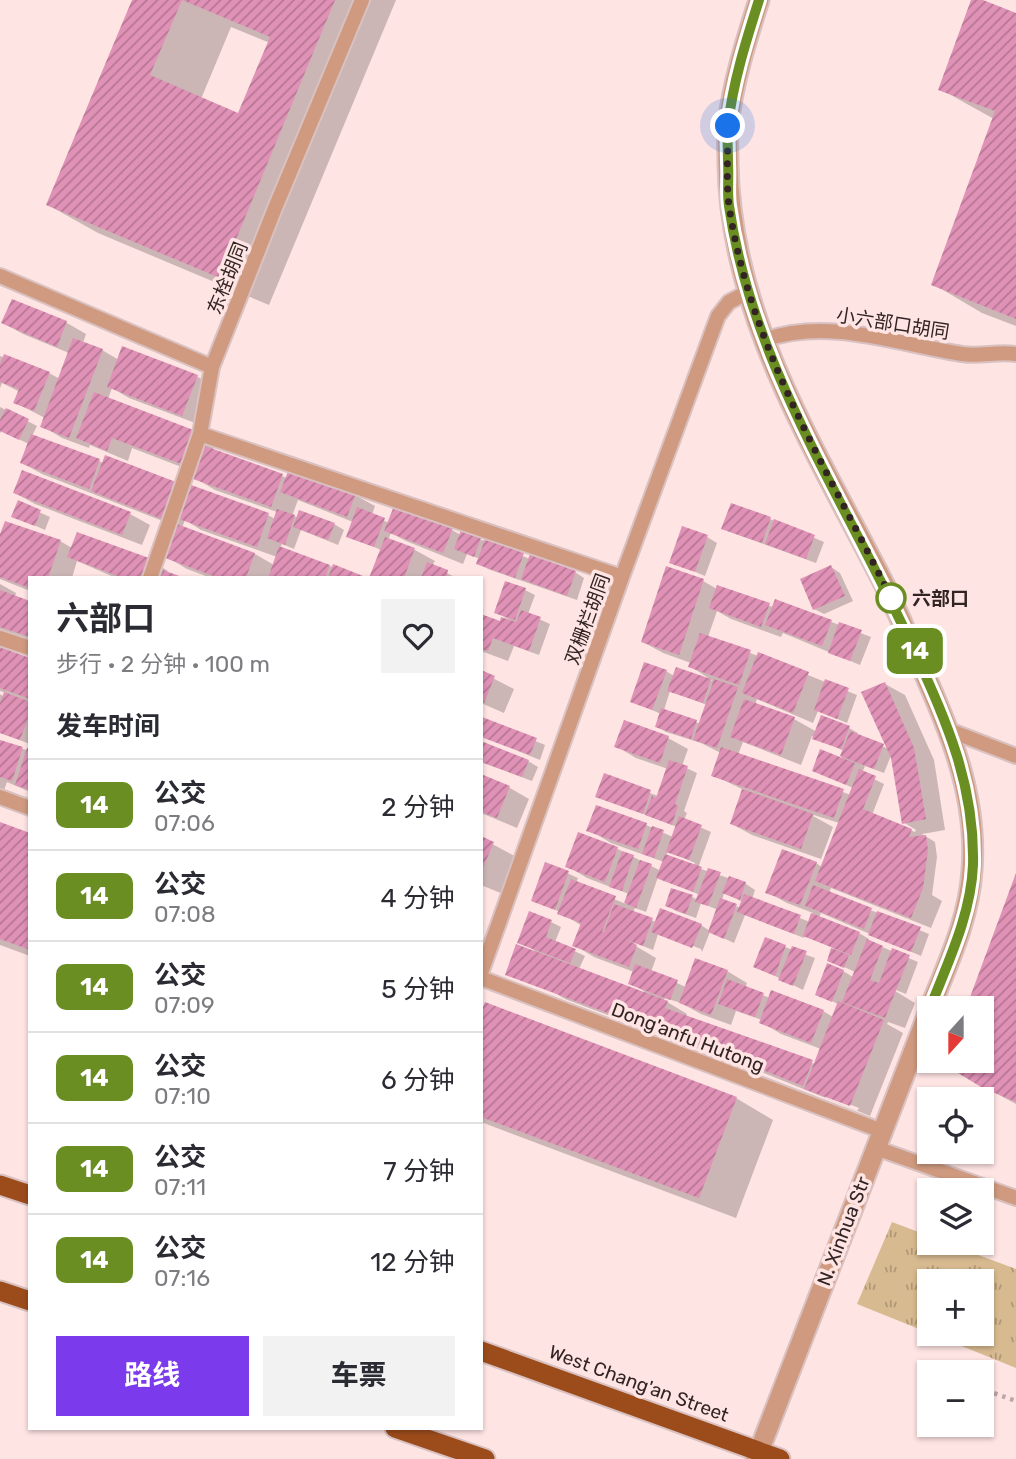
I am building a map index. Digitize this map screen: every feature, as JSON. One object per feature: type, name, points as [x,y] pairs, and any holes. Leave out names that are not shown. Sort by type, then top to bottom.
[{"type":"highway","points":[[0,1185],[28,1194]]},
{"type":"highway","points":[[0,1291],[28,1300]]},
{"type":"highway","name":"West Chang'an Street","points":[[483,1352],[757,1455],[780,1459]]},
{"type":"highway","points":[[402,1430],[485,1459]]},
{"type":"street","name":"N. Xinhua Str","points":[[759,0],[735,84],[728,126],[729,203],[748,292],[764,340],[801,425],[886,589],[951,731],[970,807],[973,868],[969,901],[935,996]]},
{"type":"street","name":"N. Xinhua Str","points":[[757,1455],[917,1042]]},
{"type":"lane","name":"东栓胡同","points":[[151,576],[200,434],[212,367],[362,0]]},
{"type":"lane","points":[[0,276],[212,367]]},
{"type":"lane","name":"双栅栏胡同","points":[[483,970],[622,577],[718,316],[729,302],[748,292]]},
{"type":"lane","name":"小六部口胡同","points":[[764,340],[780,334],[809,330],[840,332],[975,356],[1001,352],[1016,354]]},
{"type":"lane","points":[[200,434],[622,577]]},
{"type":"lane","points":[[0,638],[28,647]]},
{"type":"lane","points":[[951,731],[1016,756]]},
{"type":"lane","points":[[0,797],[28,807]]},
{"type":"lane","name":"Dong'anfu Hutong","points":[[483,977],[1016,1198]]},
{"type":"path","points":[[994,1393],[1016,1401]]},
{"type":"green space","points":[[892,1222],[917,1231],[917,1255],[978,1255],[1016,1269],[1016,1368],[962,1346],[994,1346],[994,1269],[917,1269],[917,1328],[857,1304]]},
{"type":"building","points":[[132,0],[182,0],[335,0],[220,278],[46,205]],"holes":[[[182,0],[270,37],[238,113],[150,75]]]},
{"type":"building","points":[[971,0],[983,0],[1016,13],[1016,319],[931,285],[995,111],[938,90]]},
{"type":"building","points":[[12,299],[67,321],[57,347],[1,323]]},
{"type":"building","points":[[73,338],[103,349],[69,438],[40,427]]},
{"type":"building","points":[[122,346],[198,375],[182,416],[107,387]]},
{"type":"building","points":[[4,354],[50,372],[34,411],[13,403],[19,389],[0,382],[0,364]]},
{"type":"building","points":[[94,392],[196,431],[184,465],[112,438],[107,451],[76,438]]},
{"type":"building","points":[[6,408],[29,419],[19,440],[0,431],[0,420]]},
{"type":"building","points":[[31,434],[100,459],[89,489],[20,463]]},
{"type":"building","points":[[205,446],[283,474],[271,507],[193,479]]},
{"type":"building","points":[[105,455],[176,482],[162,519],[91,491]]},
{"type":"building","points":[[289,469],[356,493],[347,517],[280,492]]},
{"type":"building","points":[[22,470],[131,512],[122,535],[13,493]]},
{"type":"building","points":[[191,485],[269,513],[257,547],[179,519]]},
{"type":"building","points":[[18,500],[41,510],[35,526],[11,517]]},
{"type":"building","points":[[731,503],[771,517],[762,543],[721,529]]},
{"type":"building","points":[[394,506],[453,528],[443,553],[384,531]]},
{"type":"building","points":[[357,507],[385,518],[374,547],[346,537]]},
{"type":"building","points":[[277,509],[295,515],[285,545],[267,538]]},
{"type":"building","points":[[299,510],[335,523],[328,540],[293,527]]},
{"type":"building","points":[[774,519],[815,535],[806,559],[765,544]]},
{"type":"building","points":[[5,521],[61,540],[49,576],[28,576],[28,587],[0,577],[0,534]]},
{"type":"building","points":[[177,524],[255,553],[247,576],[214,576],[165,558]]},
{"type":"building","points":[[682,526],[708,535],[695,572],[669,563]]},
{"type":"building","points":[[461,530],[481,538],[474,557],[454,549]]},
{"type":"building","points":[[77,532],[149,558],[142,576],[118,576],[67,557]]},
{"type":"building","points":[[385,537],[415,548],[405,576],[370,576]]},
{"type":"building","points":[[485,539],[524,553],[515,578],[476,564]]},
{"type":"building","points":[[279,546],[330,565],[326,576],[269,576]]},
{"type":"building","points":[[530,554],[576,571],[567,596],[521,579]]},
{"type":"building","points":[[427,562],[448,570],[446,576],[422,576]]},
{"type":"building","points":[[333,564],[363,576],[329,576]]},
{"type":"building","points":[[831,565],[845,596],[813,610],[800,579]]},
{"type":"building","points":[[666,566],[704,579],[679,655],[641,642]]},
{"type":"building","points":[[163,570],[179,576],[161,576]]},
{"type":"building","points":[[505,581],[526,588],[515,620],[494,613]]},
{"type":"building","points":[[717,585],[770,603],[761,627],[709,608]]},
{"type":"building","points":[[0,590],[28,600],[28,636],[0,627]]},
{"type":"building","points":[[775,599],[832,620],[822,646],[765,625]]},
{"type":"building","points":[[521,610],[541,617],[529,651],[493,638],[488,651],[483,650],[483,615],[500,621],[501,617],[516,622]]},
{"type":"building","points":[[839,622],[862,630],[850,661],[828,653]]},
{"type":"building","points":[[700,633],[751,650],[739,685],[688,667]]},
{"type":"building","points":[[0,647],[28,657],[28,698],[0,688]]},
{"type":"building","points":[[758,652],[809,672],[793,713],[742,693]]},
{"type":"building","points":[[644,662],[667,670],[652,710],[630,702]]},
{"type":"building","points":[[676,667],[711,679],[703,703],[667,691]]},
{"type":"building","points":[[483,671],[495,676],[483,703]]},
{"type":"building","points":[[714,679],[738,687],[717,748],[693,740]]},
{"type":"building","points":[[825,679],[849,688],[837,719],[814,710]]},
{"type":"building","points":[[885,682],[914,748],[926,819],[902,824],[891,758],[861,692]]},
{"type":"building","points":[[4,692],[28,701],[28,718],[20,740],[0,733],[0,703]]},
{"type":"building","points":[[744,699],[795,717],[781,755],[730,737]]},
{"type":"building","points":[[661,708],[697,720],[691,739],[655,727]]},
{"type":"building","points":[[821,715],[850,726],[841,749],[812,739]]},
{"type":"building","points":[[483,717],[537,738],[530,755],[483,738]]},
{"type":"building","points":[[624,720],[669,736],[660,763],[614,747]]},
{"type":"building","points":[[850,731],[884,744],[874,769],[840,756]]},
{"type":"building","points":[[0,740],[23,747],[12,781],[0,777]]},
{"type":"building","points":[[483,742],[529,760],[522,777],[483,763]]},
{"type":"building","points":[[721,747],[844,789],[834,818],[711,776]]},
{"type":"building","points":[[27,748],[28,748],[28,789],[15,785]]},
{"type":"building","points":[[820,749],[855,763],[846,785],[812,771]]},
{"type":"building","points":[[669,760],[688,766],[675,804],[678,806],[672,825],[645,815],[652,796],[656,798]]},
{"type":"building","points":[[859,769],[876,776],[863,809],[912,829],[909,837],[926,835],[928,850],[923,888],[911,918],[815,881]]},
{"type":"building","points":[[604,773],[651,790],[643,814],[595,797]]},
{"type":"building","points":[[483,775],[510,786],[497,818],[483,813]]},
{"type":"building","points":[[742,789],[813,814],[801,849],[730,824]]},
{"type":"building","points":[[596,805],[647,823],[638,849],[586,831]]},
{"type":"building","points":[[679,816],[702,825],[689,860],[666,852]]},
{"type":"building","points":[[0,822],[28,832],[28,949],[0,939]]},
{"type":"building","points":[[652,826],[664,830],[654,858],[642,854]]},
{"type":"building","points":[[578,832],[618,847],[605,882],[565,867]]},
{"type":"building","points":[[483,837],[494,842],[483,867]]},
{"type":"building","points":[[782,849],[817,862],[800,905],[765,893]]},
{"type":"building","points":[[622,851],[634,855],[622,891],[609,887]]},
{"type":"building","points":[[665,854],[702,867],[693,892],[656,878]]},
{"type":"building","points":[[640,860],[652,864],[636,908],[624,903]]},
{"type":"building","points":[[545,862],[569,871],[555,910],[531,901]]},
{"type":"building","points":[[708,868],[721,872],[708,906],[695,902]]},
{"type":"building","points":[[1016,873],[1016,1102],[994,1093],[994,1087],[981,1087],[958,1073],[994,1073],[994,996],[970,996]]},
{"type":"building","points":[[729,876],[746,882],[740,900],[722,893]]},
{"type":"building","points":[[571,879],[616,896],[602,932],[614,904],[653,918],[643,946],[625,939],[637,945],[629,967],[572,946],[581,923],[557,914]]},
{"type":"building","points":[[813,885],[872,908],[864,929],[805,906]]},
{"type":"building","points":[[671,888],[693,895],[686,914],[665,906]]},
{"type":"building","points":[[744,894],[801,915],[794,934],[737,912]]},
{"type":"building","points":[[720,898],[737,904],[724,939],[708,932]]},
{"type":"building","points":[[660,908],[702,924],[692,948],[651,932]]},
{"type":"building","points":[[529,911],[552,920],[546,937],[576,949],[570,963],[517,943]]},
{"type":"building","points":[[877,911],[921,927],[911,952],[868,935]]},
{"type":"building","points":[[811,913],[860,932],[851,955],[803,936]]},
{"type":"building","points":[[765,937],[786,945],[775,976],[753,967]]},
{"type":"building","points":[[867,939],[883,946],[870,980],[879,983],[892,948],[910,955],[885,1018],[842,1002]]},
{"type":"building","points":[[516,944],[668,1001],[665,1008],[813,1060],[803,1086],[682,1038],[681,1040],[505,975]]},
{"type":"building","points":[[792,946],[807,951],[793,986],[778,980]]},
{"type":"building","points":[[831,948],[849,955],[844,968],[827,961]]},
{"type":"building","points":[[695,958],[728,970],[711,1015],[679,1003]]},
{"type":"building","points":[[827,963],[844,970],[832,1002],[815,995]]},
{"type":"building","points":[[635,964],[678,980],[670,1000],[628,984]]},
{"type":"building","points":[[727,979],[764,993],[755,1017],[718,1004]]},
{"type":"building","points":[[771,990],[824,1010],[811,1043],[759,1023]]},
{"type":"building","points":[[838,1001],[884,1020],[850,1106],[804,1089]]},
{"type":"building","points":[[485,1002],[737,1097],[699,1198],[483,1118]]},
{"type":"bus line","name":"14","points":[[759,0],[735,84],[728,126],[729,203],[748,292],[782,384],[886,589],[951,731],[970,807],[973,868],[969,901],[935,996]]},
{"type":"place","name":"六部口","points":[[891,598]]},
{"type":"route","points":[[728,126],[729,203],[748,292],[764,340],[801,425],[891,598]]}]
